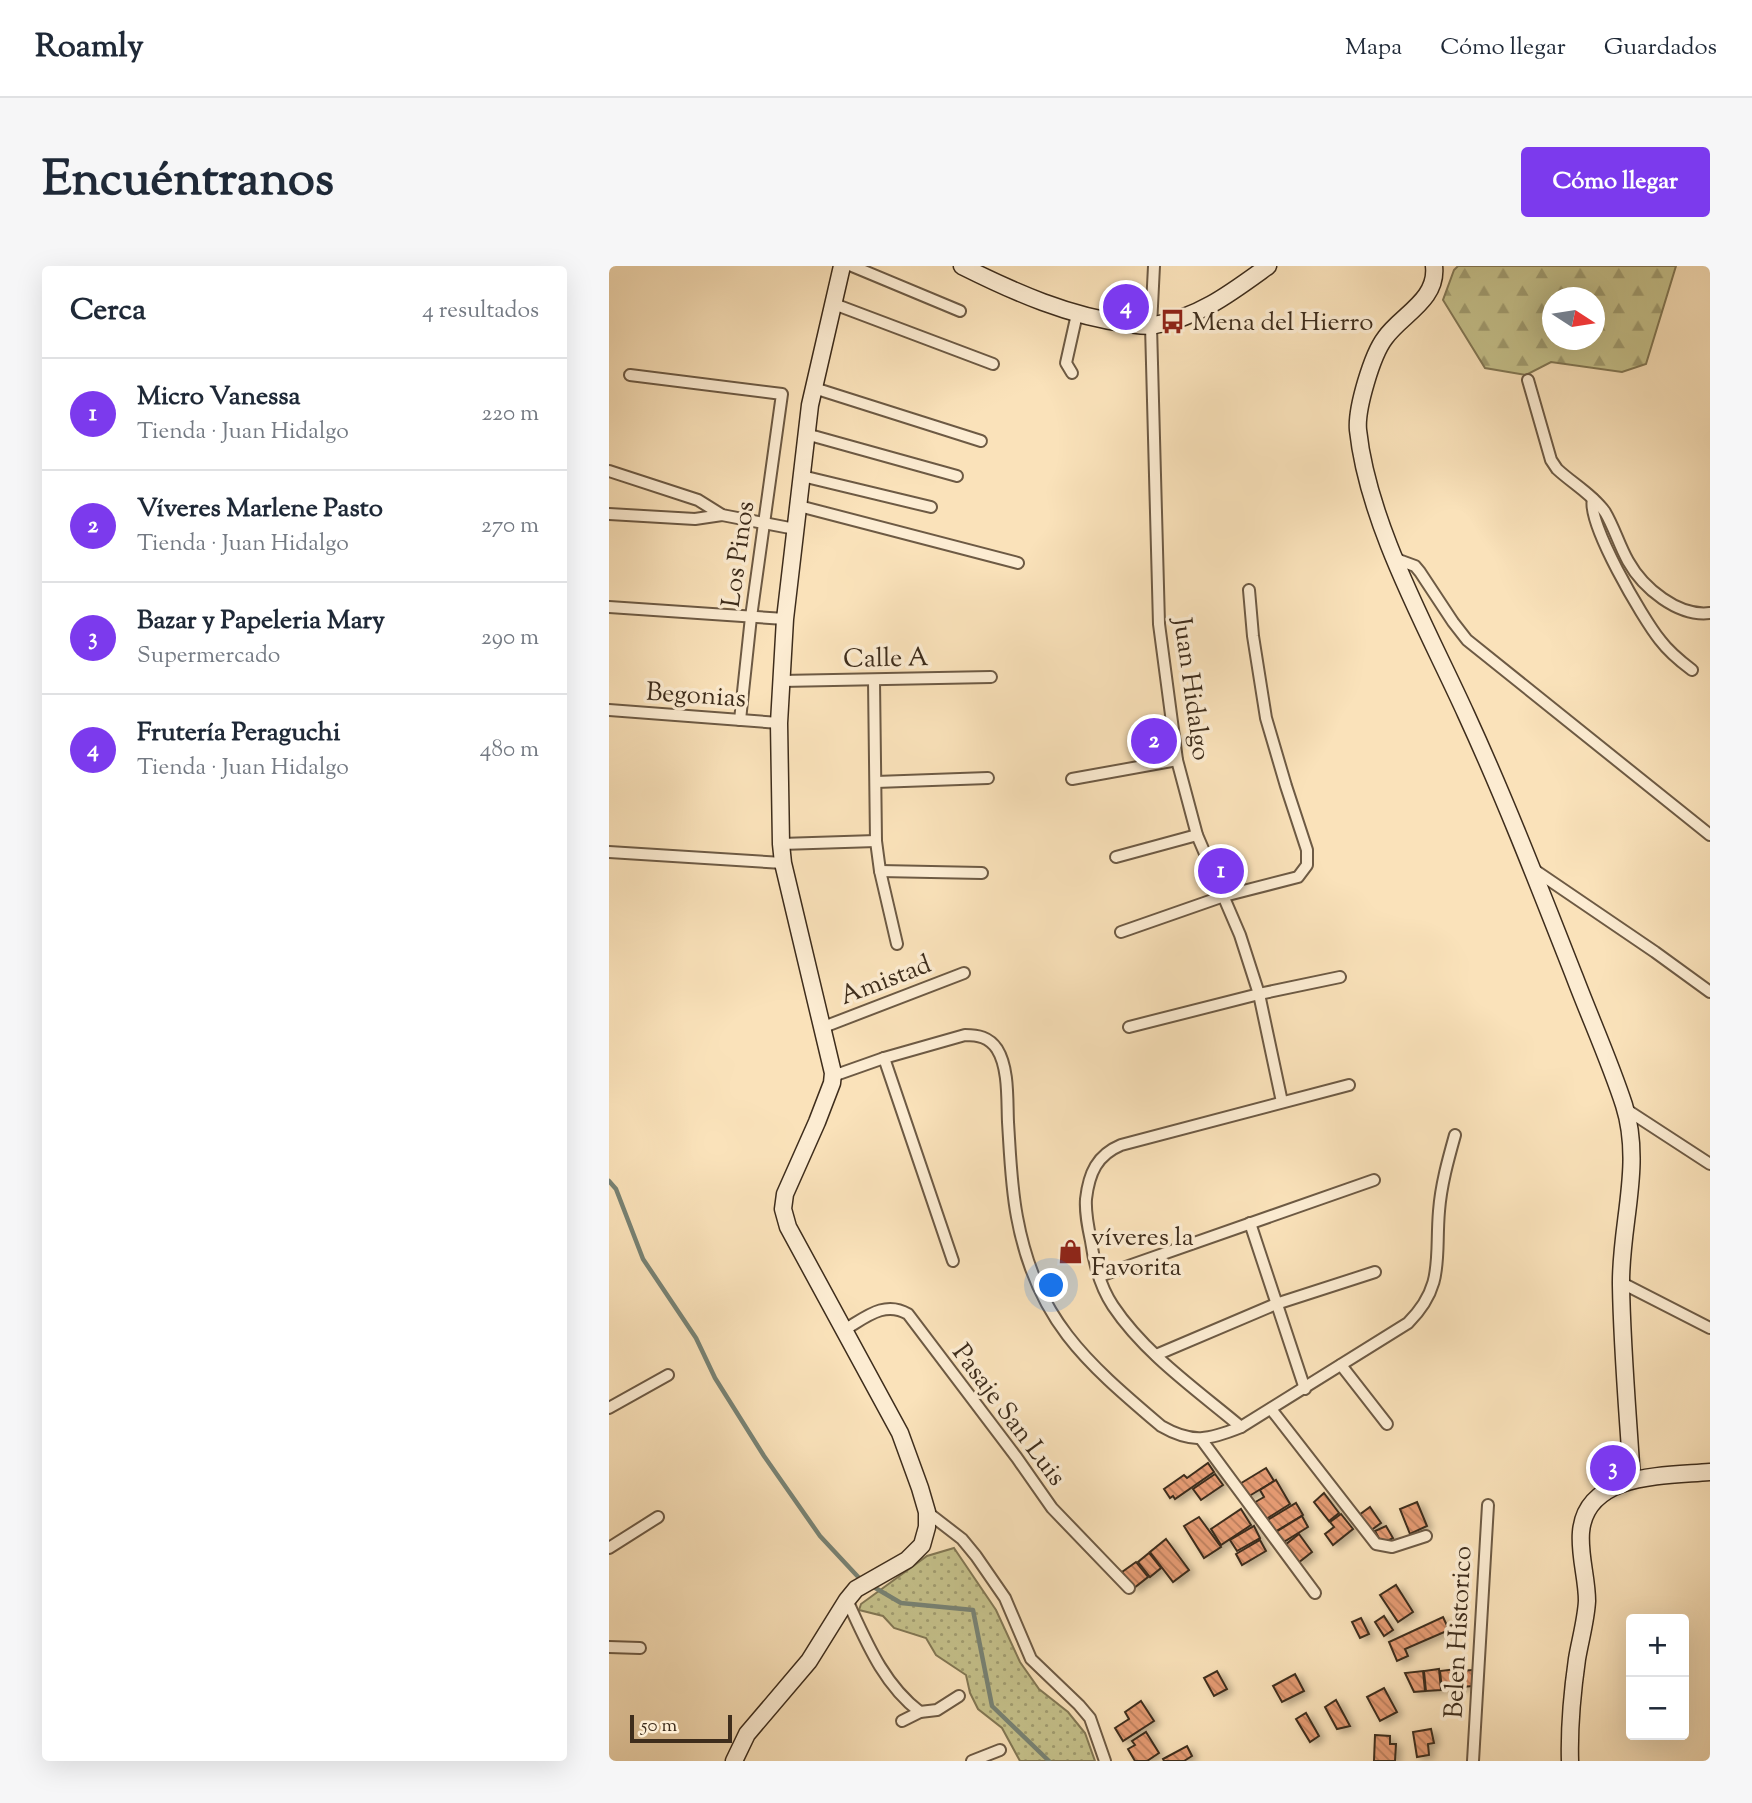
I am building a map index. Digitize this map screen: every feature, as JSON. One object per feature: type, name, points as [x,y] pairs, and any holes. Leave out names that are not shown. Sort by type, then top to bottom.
[{"type":"street","points":[[734,1761],[747,1734],[809,1661],[852,1594],[895,1569],[922,1545],[926,1533],[927,1512],[900,1433],[788,1227],[783,1209],[785,1194],[817,1122],[833,1076],[783,863],[779,723],[785,619],[806,434],[842,266]]},
{"type":"street","points":[[852,266],[961,311]]},
{"type":"street","points":[[962,266],[997,284],[1077,314],[1106,321],[1151,326],[1172,321],[1217,303],[1268,266]]},
{"type":"street","name":"Juan Hidalgo","points":[[1154,266],[1151,326],[1159,624],[1177,760],[1197,835],[1240,935],[1259,994],[1282,1102]]},
{"type":"street","points":[[1434,266],[1431,286],[1421,303],[1387,334],[1376,351],[1357,426],[1369,488],[1396,559],[1533,869],[1625,1108],[1633,1159],[1620,1282],[1632,1480]]},
{"type":"street","points":[[834,304],[993,364]]},
{"type":"street","points":[[1072,373],[1066,363],[1077,314]]},
{"type":"street","name":"Los Pinos","points":[[630,375],[782,394],[751,617],[740,720]]},
{"type":"street","points":[[1528,380],[1551,460],[1557,469],[1604,511],[1629,563],[1657,593],[1680,609],[1701,614],[1710,613]]},
{"type":"street","points":[[814,388],[981,441]]},
{"type":"street","points":[[806,434],[957,476]]},
{"type":"street","points":[[609,471],[685,495],[722,515],[795,529]]},
{"type":"street","points":[[802,476],[932,507]]},
{"type":"street","points":[[1593,499],[1591,512],[1623,580],[1659,639],[1692,670]]},
{"type":"street","points":[[799,506],[1018,563]]},
{"type":"street","points":[[609,514],[695,519],[722,515]]},
{"type":"street","points":[[1396,559],[1415,566],[1467,640],[1710,835]]},
{"type":"street","points":[[1121,932],[1224,897],[1298,877],[1304,872],[1308,859],[1307,850],[1266,718],[1249,590]]},
{"type":"street","points":[[609,607],[785,619]]},
{"type":"street","name":"Calle A","points":[[781,681],[991,677]]},
{"type":"street","points":[[874,681],[876,841],[897,944]]},
{"type":"street","name":"Begonias","points":[[609,710],[779,723]]},
{"type":"street","points":[[1073,779],[1177,760]]},
{"type":"street","points":[[876,782],[988,778]]},
{"type":"street","points":[[1116,857],[1197,835]]},
{"type":"street","points":[[781,844],[876,841]]},
{"type":"street","points":[[609,852],[783,863]]},
{"type":"street","points":[[1533,869],[1710,992]]},
{"type":"street","points":[[880,871],[982,873]]},
{"type":"street","name":"Amistad","points":[[821,1028],[964,973]]},
{"type":"street","points":[[1129,1027],[1259,994],[1340,977]]},
{"type":"street","points":[[833,1076],[965,1035],[978,1035],[989,1040],[998,1050],[1006,1087],[1017,1217],[1028,1262],[1045,1304],[1063,1333],[1081,1354],[1135,1404],[1176,1435],[1201,1439],[1217,1437],[1241,1427],[1408,1324],[1423,1308],[1436,1271],[1439,1212],[1455,1135]]},
{"type":"street","points":[[884,1058],[953,1261]]},
{"type":"street","points":[[1241,1427],[1156,1355],[1112,1304],[1092,1248],[1086,1202],[1088,1186],[1099,1159],[1108,1150],[1349,1085]]},
{"type":"street","points":[[1625,1108],[1710,1164]]},
{"type":"street","points":[[1100,1276],[1374,1180]]},
{"type":"street","points":[[1250,1223],[1305,1389]]},
{"type":"street","points":[[1156,1355],[1276,1304],[1375,1272]]},
{"type":"street","points":[[1620,1282],[1710,1328]]},
{"type":"street","name":"Pasaje San Luis","points":[[844,1331],[878,1310],[899,1309],[908,1314],[1052,1508],[1129,1588]]},
{"type":"street","points":[[1341,1365],[1387,1424]]},
{"type":"street","points":[[609,1408],[668,1375]]},
{"type":"street","points":[[1271,1409],[1376,1544],[1392,1547],[1426,1536]]},
{"type":"street","points":[[1201,1439],[1315,1593]]},
{"type":"street","points":[[1570,1761],[1569,1722],[1587,1601],[1580,1550],[1581,1528],[1589,1508],[1609,1489],[1632,1480],[1710,1472]]},
{"type":"street","name":"Belen Historico","points":[[1473,1761],[1487,1505]]},
{"type":"street","points":[[927,1512],[962,1539],[976,1556],[1005,1598],[1031,1659],[1090,1718],[1105,1761]]},
{"type":"street","points":[[609,1548],[658,1517]]},
{"type":"street","points":[[852,1594],[876,1663],[920,1712]]},
{"type":"street","points":[[609,1647],[641,1648]]},
{"type":"street","points":[[902,1721],[920,1712],[930,1713],[937,1710],[959,1696]]},
{"type":"street","points":[[972,1761],[1000,1749]]},
{"type":"green space","points":[[1458,266],[1676,266],[1646,364],[1622,372],[1551,362],[1526,375],[1485,368],[1443,300]]},
{"type":"green space","points":[[954,1548],[996,1610],[1020,1662],[1039,1689],[1068,1712],[1085,1733],[1095,1761],[1020,1761],[1002,1728],[978,1709],[970,1693],[966,1675],[936,1655],[926,1638],[894,1628],[883,1616],[859,1610],[861,1604],[927,1556]]},
{"type":"building","points":[[1208,1463],[1214,1472],[1175,1499],[1173,1496],[1170,1498],[1164,1489],[1184,1475],[1187,1478]]},
{"type":"building","points":[[1266,1468],[1274,1481],[1246,1498],[1238,1485]]},
{"type":"building","points":[[1215,1474],[1223,1485],[1201,1500],[1193,1489]]},
{"type":"building","points":[[1276,1480],[1290,1504],[1263,1521],[1252,1504],[1264,1497],[1260,1490]]},
{"type":"building","points":[[1324,1493],[1339,1513],[1329,1521],[1314,1502]]},
{"type":"building","points":[[1417,1502],[1427,1526],[1410,1534],[1400,1509]]},
{"type":"building","points":[[1296,1503],[1303,1515],[1273,1533],[1266,1521]]},
{"type":"building","points":[[1370,1507],[1381,1523],[1370,1531],[1359,1515]]},
{"type":"building","points":[[1241,1509],[1251,1525],[1221,1545],[1211,1529]]},
{"type":"building","points":[[1341,1514],[1353,1529],[1333,1545],[1325,1534],[1334,1527],[1330,1522]]},
{"type":"building","points":[[1302,1516],[1308,1527],[1282,1543],[1276,1532]]},
{"type":"building","points":[[1199,1517],[1221,1547],[1204,1558],[1184,1526]]},
{"type":"building","points":[[1254,1526],[1260,1538],[1237,1551],[1230,1540]]},
{"type":"building","points":[[1386,1526],[1393,1538],[1382,1544],[1375,1531]]},
{"type":"building","points":[[1299,1534],[1312,1552],[1298,1563],[1285,1545]]},
{"type":"building","points":[[1166,1539],[1189,1570],[1173,1582],[1150,1552]]},
{"type":"building","points":[[1260,1540],[1266,1551],[1242,1565],[1236,1554]]},
{"type":"building","points":[[1149,1553],[1161,1568],[1150,1577],[1138,1562]]},
{"type":"building","points":[[1136,1562],[1148,1577],[1134,1588],[1122,1572]]},
{"type":"building","points":[[1396,1585],[1413,1612],[1398,1622],[1380,1595]]},
{"type":"building","points":[[1384,1616],[1393,1630],[1384,1636],[1375,1622]]},
{"type":"building","points":[[1443,1617],[1449,1630],[1405,1649],[1408,1656],[1397,1661],[1389,1642]]},
{"type":"building","points":[[1361,1618],[1369,1634],[1360,1638],[1352,1622]]},
{"type":"building","points":[[1439,1669],[1441,1690],[1426,1691],[1424,1671]]},
{"type":"building","points":[[1456,1669],[1458,1687],[1442,1689],[1440,1671]]},
{"type":"building","points":[[1473,1670],[1474,1686],[1459,1687],[1458,1671]]},
{"type":"building","points":[[1217,1671],[1227,1689],[1214,1696],[1204,1678]]},
{"type":"building","points":[[1423,1671],[1425,1691],[1414,1692],[1405,1673]]},
{"type":"building","points":[[1295,1674],[1304,1691],[1282,1702],[1273,1686]]},
{"type":"building","points":[[1384,1688],[1397,1712],[1380,1721],[1367,1697]]},
{"type":"building","points":[[1336,1700],[1350,1726],[1337,1729],[1325,1707]]},
{"type":"building","points":[[1141,1701],[1154,1721],[1123,1741],[1115,1728],[1129,1719],[1125,1712]]},
{"type":"building","points":[[1306,1713],[1319,1736],[1310,1742],[1296,1719]]},
{"type":"building","points":[[1431,1729],[1434,1743],[1428,1744],[1429,1755],[1417,1757],[1413,1732]]},
{"type":"building","points":[[1146,1732],[1159,1753],[1147,1761],[1135,1761],[1128,1749],[1135,1745],[1132,1741]]},
{"type":"building","points":[[1375,1735],[1390,1736],[1390,1744],[1396,1744],[1395,1761],[1374,1761]]},
{"type":"building","points":[[1187,1746],[1192,1756],[1184,1761],[1164,1761],[1163,1759]]},
{"type":"waterway","points":[[609,1181],[616,1189],[643,1259],[696,1338],[715,1378],[764,1456],[820,1536],[861,1580]]},
{"type":"waterway","points":[[872,1586],[901,1603],[973,1610],[992,1706],[1049,1761]]},
{"type":"place","name":"Frutería Peraguchi","points":[[1126,307]]},
{"type":"place","name":"Mena del Hierro","points":[[1172,321]]},
{"type":"place","name":"Víveres Marlene Pasto","points":[[1154,741]]},
{"type":"place","name":"Micro Vanessa","points":[[1221,871]]},
{"type":"place","name":"víveres la Favorita","points":[[1071,1251]]},
{"type":"place","name":"Bazar y Papeleria Mary","points":[[1613,1468]]}]
